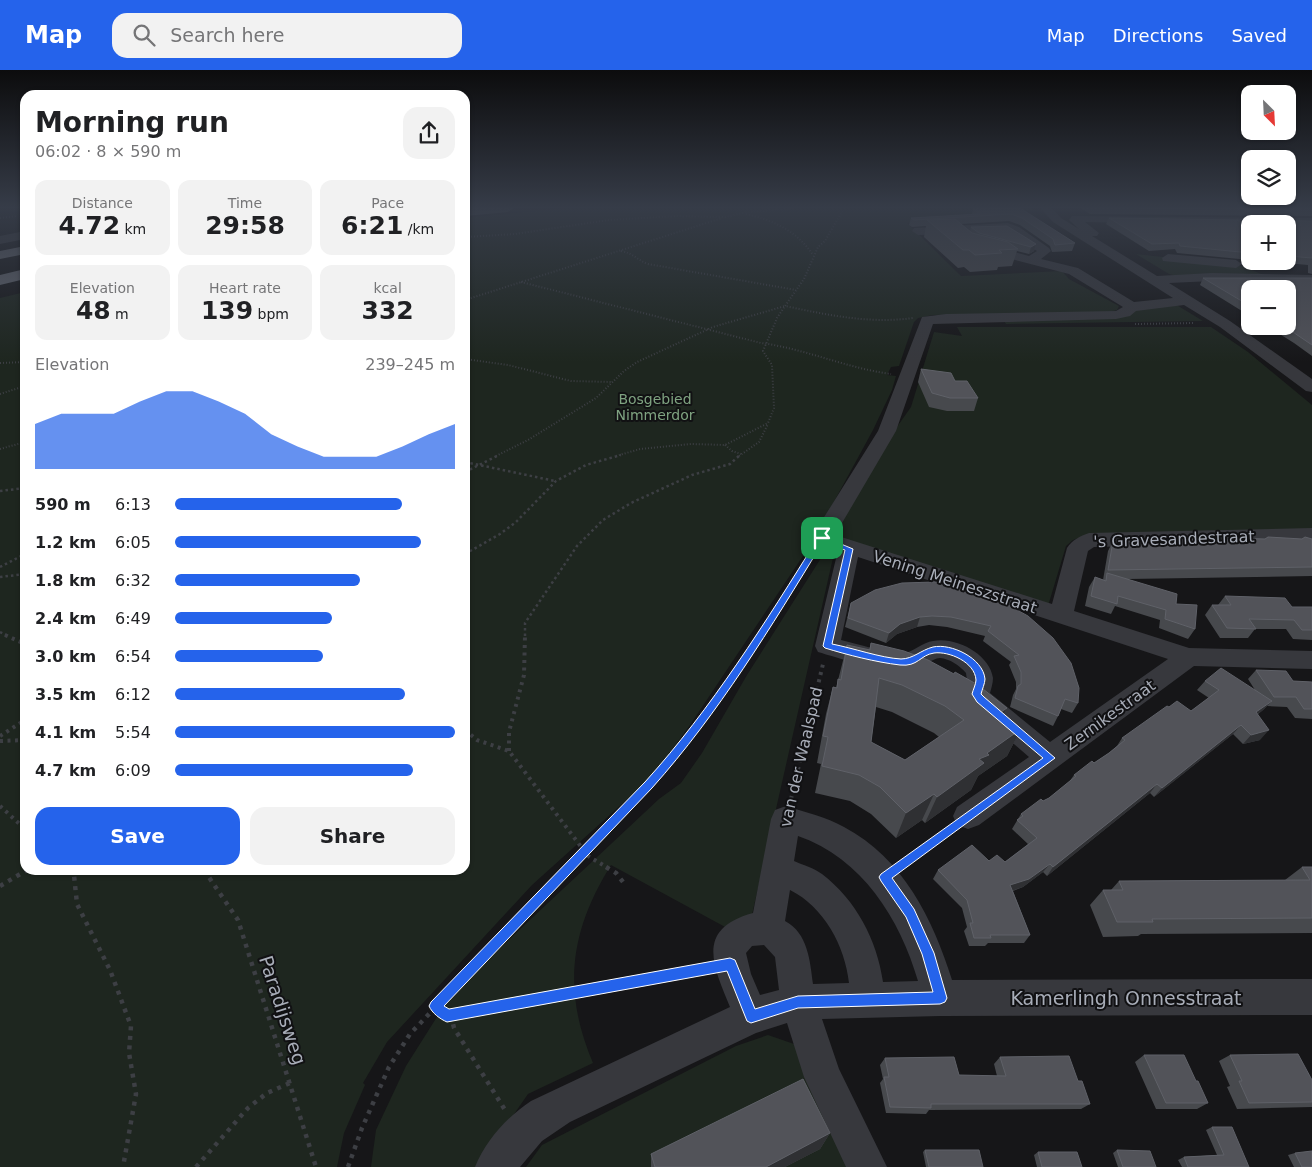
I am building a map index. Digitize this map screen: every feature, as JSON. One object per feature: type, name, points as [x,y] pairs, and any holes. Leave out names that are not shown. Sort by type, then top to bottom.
[{"type":"highway","points":[[0,280],[20,275]]},
{"type":"highway","points":[[0,289],[20,285]]},
{"type":"street","points":[[1029,259],[1073,271],[1132,307]]},
{"type":"street","points":[[1119,259],[1155,280],[1181,301],[1251,342],[1312,387]]},
{"type":"street","points":[[1183,259],[1241,264],[1275,278]]},
{"type":"street","points":[[1296,267],[1312,279]]},
{"type":"street","points":[[1155,280],[1212,277],[1312,279]]},
{"type":"street","points":[[822,538],[883,438],[893,418],[927,320],[1116,315],[1125,313],[1132,307],[1181,301]]},
{"type":"street","name":"'s Gravesandestraat","points":[[1061,616],[1078,548],[1082,543],[1089,540],[1312,535]]},
{"type":"street","name":"Vening Meineszstraat","points":[[822,538],[849,549],[1189,658]]},
{"type":"street","points":[[849,549],[828,646],[901,662],[915,660],[923,653],[936,649],[951,651],[965,658],[975,667],[980,679],[977,694],[980,700],[1050,758]]},
{"type":"street","points":[[1189,658],[1312,660]]},
{"type":"street","name":"Zernikestraat","points":[[968,816],[1189,658]]},
{"type":"street","points":[[786,819],[831,835],[862,857],[884,877],[910,913],[928,953],[940,998]]},
{"type":"street","name":"van der Waalspad","points":[[767,930],[786,819]]},
{"type":"street","points":[[777,868],[810,884],[837,910],[854,936],[864,967],[868,999]]},
{"type":"street","points":[[751,1016],[730,964],[729,953],[732,942],[741,933],[753,929],[767,930],[778,935],[786,943],[792,954],[798,1002],[823,1077],[867,1167]]},
{"type":"street","name":"Kamerlingh Onnesstraat","points":[[495,1167],[520,1134],[556,1108],[751,1016],[798,1002],[940,998],[1312,997]]},
{"type":"path","points":[[470,298],[593,259]]},
{"type":"path","points":[[637,259],[648,264],[796,290]]},
{"type":"path","points":[[623,882],[616,873],[588,856],[510,751],[509,732],[524,675],[526,651],[525,623],[577,546],[603,520],[631,502],[692,475],[730,464],[759,442],[774,408],[772,365],[763,350],[765,343],[777,318],[804,279],[811,259]]},
{"type":"path","points":[[521,282],[707,330],[801,350],[875,373],[906,376]]},
{"type":"path","points":[[470,469],[528,440],[571,414],[596,398],[637,362],[707,330],[785,306],[841,318],[884,321],[914,318],[927,320]]},
{"type":"path","points":[[470,360],[508,365],[571,381],[612,382]]},
{"type":"path","points":[[0,364],[20,362]]},
{"type":"path","points":[[0,394],[20,388]]},
{"type":"path","points":[[470,551],[500,534],[516,522],[556,481],[586,465],[640,449],[691,444],[725,445],[768,423]]},
{"type":"path","points":[[0,449],[20,443]]},
{"type":"path","points":[[725,445],[732,451],[741,454]]},
{"type":"path","points":[[470,463],[556,481]]},
{"type":"path","points":[[0,491],[20,489]]},
{"type":"path","points":[[348,1167],[388,1067],[410,1034],[680,750],[762,634],[822,538]]},
{"type":"path","points":[[0,567],[20,557]]},
{"type":"path","points":[[0,577],[20,575]]},
{"type":"path","points":[[0,632],[20,642]]},
{"type":"path","name":"van der Waalspad","points":[[786,819],[828,646]]},
{"type":"path","points":[[0,736],[20,723]]},
{"type":"path","points":[[470,734],[477,740],[510,751]]},
{"type":"path","points":[[0,741],[20,740]]},
{"type":"path","points":[[0,806],[20,824]]},
{"type":"path","points":[[884,877],[968,816]]},
{"type":"path","points":[[0,886],[20,874]]},
{"type":"path","points":[[74,875],[77,904],[110,970],[131,1026],[129,1053],[136,1094],[123,1167]]},
{"type":"path","name":"Paradijsweg","points":[[207,875],[238,920],[316,1167]]},
{"type":"path","points":[[435,1006],[447,1016],[451,1016],[730,964]]},
{"type":"path","points":[[451,1016],[454,1028],[520,1134]]},
{"type":"path","points":[[196,1167],[248,1108],[267,1093],[290,1083]]},
{"type":"green space","name":"Bosgebied Nimmerdor","points":[[470,259],[944,259],[961,276],[1062,271],[1069,279],[1119,306],[1117,310],[1110,312],[933,315],[918,318],[914,322],[899,366],[891,367],[887,375],[896,376],[892,390],[873,430],[811,544],[690,725],[653,776],[532,885],[387,1042],[363,1083],[365,1085],[344,1133],[337,1167],[0,1167],[0,298],[20,293],[20,875],[470,875]]},
{"type":"green space","points":[[1145,259],[1182,259],[1241,266],[1241,270],[1252,270],[1261,274],[1180,277],[1169,274]]},
{"type":"green space","points":[[1175,304],[1203,321],[1006,324],[1003,319],[1116,317],[1137,308]]},
{"type":"green space","points":[[957,327],[1211,327],[1248,352],[1312,405],[1312,530],[1084,536],[1073,540],[1066,546],[1048,606],[834,536],[892,434],[911,407],[934,332],[962,336]]},
{"type":"green space","points":[[828,547],[835,549],[751,919],[727,928],[611,865],[597,889],[587,914],[579,937],[575,961],[574,986],[577,1011],[583,1036],[593,1063],[528,1094],[477,1167],[371,1167],[376,1130],[406,1066],[442,1009],[482,965],[659,799],[681,783],[702,753],[747,675]]},
{"type":"green space","points":[[768,1035],[794,1044],[859,1167],[526,1167],[542,1145],[736,1046]]},
{"type":"building","points":[[1203,278],[1312,278],[1312,345],[1296,334],[1296,280],[1241,280],[1241,301]]},
{"type":"building","points":[[921,369],[951,373],[955,381],[967,381],[978,398],[950,398],[932,393]]},
{"type":"building","points":[[1268,537],[1302,539],[1305,537],[1312,539],[1312,567],[1108,570],[1113,541],[1121,539],[1132,542],[1154,541],[1158,539],[1191,540],[1195,538],[1207,541],[1228,540],[1231,538],[1265,539]]},
{"type":"building","points":[[1107,573],[1177,594],[1176,604],[1197,605],[1195,629],[1165,619],[1166,610],[1118,596],[1117,604],[1091,596],[1095,577],[1106,581]]},
{"type":"building","points":[[935,582],[970,589],[999,600],[1028,616],[1053,638],[1071,663],[1079,688],[1078,703],[1065,699],[1058,716],[1015,698],[1018,686],[1021,684],[1021,672],[1014,656],[1019,655],[988,631],[991,626],[951,617],[932,616],[920,617],[900,624],[889,633],[848,618],[851,603],[875,590],[902,583]]},
{"type":"building","points":[[1225,596],[1285,598],[1292,607],[1312,607],[1312,630],[1302,630],[1294,620],[1249,619],[1256,629],[1227,628],[1212,605],[1231,605]]},
{"type":"building","points":[[871,643],[904,651],[928,660],[954,674],[955,672],[978,685],[1007,708],[1001,712],[1021,729],[987,753],[989,755],[979,759],[984,763],[937,797],[934,794],[906,813],[880,787],[859,775],[822,766],[828,737],[823,736],[833,687],[837,688],[838,679],[841,680],[847,645],[870,650]],"holes":[[[879,678],[902,685],[945,706],[964,720],[905,760],[871,742]]]},
{"type":"building","points":[[1221,668],[1272,701],[1256,712],[1269,730],[1251,735],[1241,725],[1162,788],[1157,784],[1053,867],[1050,864],[1029,879],[1010,885],[1030,935],[990,935],[991,938],[974,938],[970,923],[973,923],[967,900],[938,870],[972,845],[989,861],[997,855],[1005,862],[1037,838],[1017,820],[1023,816],[1021,814],[1041,799],[1043,801],[1049,798],[1076,776],[1074,775],[1092,761],[1094,763],[1109,753],[1125,740],[1122,738],[1167,706],[1169,707],[1177,701],[1191,711],[1219,690],[1205,681]]},
{"type":"building","points":[[1256,670],[1286,671],[1293,681],[1312,682],[1312,709],[1304,709],[1296,697],[1274,697]]},
{"type":"building","points":[[1302,867],[1312,867],[1312,918],[1152,919],[1153,922],[1117,922],[1103,890],[1123,890],[1119,881],[1310,880]]},
{"type":"building","points":[[1298,1054],[1312,1080],[1312,1102],[1249,1103],[1239,1081],[1242,1081],[1230,1055]]},
{"type":"building","points":[[1144,1055],[1184,1055],[1208,1103],[1166,1103]]},
{"type":"building","points":[[1069,1056],[1078,1081],[1082,1081],[1090,1104],[931,1104],[931,1108],[890,1107],[884,1077],[889,1077],[885,1058],[954,1057],[959,1075],[1006,1076],[1000,1057]]},
{"type":"building","points":[[803,1079],[830,1133],[766,1167],[655,1167],[651,1154]]},
{"type":"building","points":[[1212,1127],[1232,1127],[1249,1167],[1188,1167],[1184,1157],[1224,1155]]},
{"type":"building","points":[[925,1150],[979,1150],[983,1167],[929,1167]]},
{"type":"building","points":[[1117,1150],[1150,1151],[1156,1167],[1123,1167]]},
{"type":"building","points":[[1312,1151],[1312,1167],[1302,1167],[1295,1153]]},
{"type":"building","points":[[1038,1152],[1077,1152],[1082,1167],[1042,1167]]},
{"type":"route","points":[[822,538],[849,549],[828,646],[901,662],[915,660],[923,653],[936,649],[951,651],[965,658],[975,667],[980,679],[977,694],[980,700],[1050,758],[884,877],[910,913],[928,953],[940,998],[798,1002],[751,1016],[730,964],[447,1016],[435,1006],[649,785],[680,750],[762,634],[822,538]]}]
